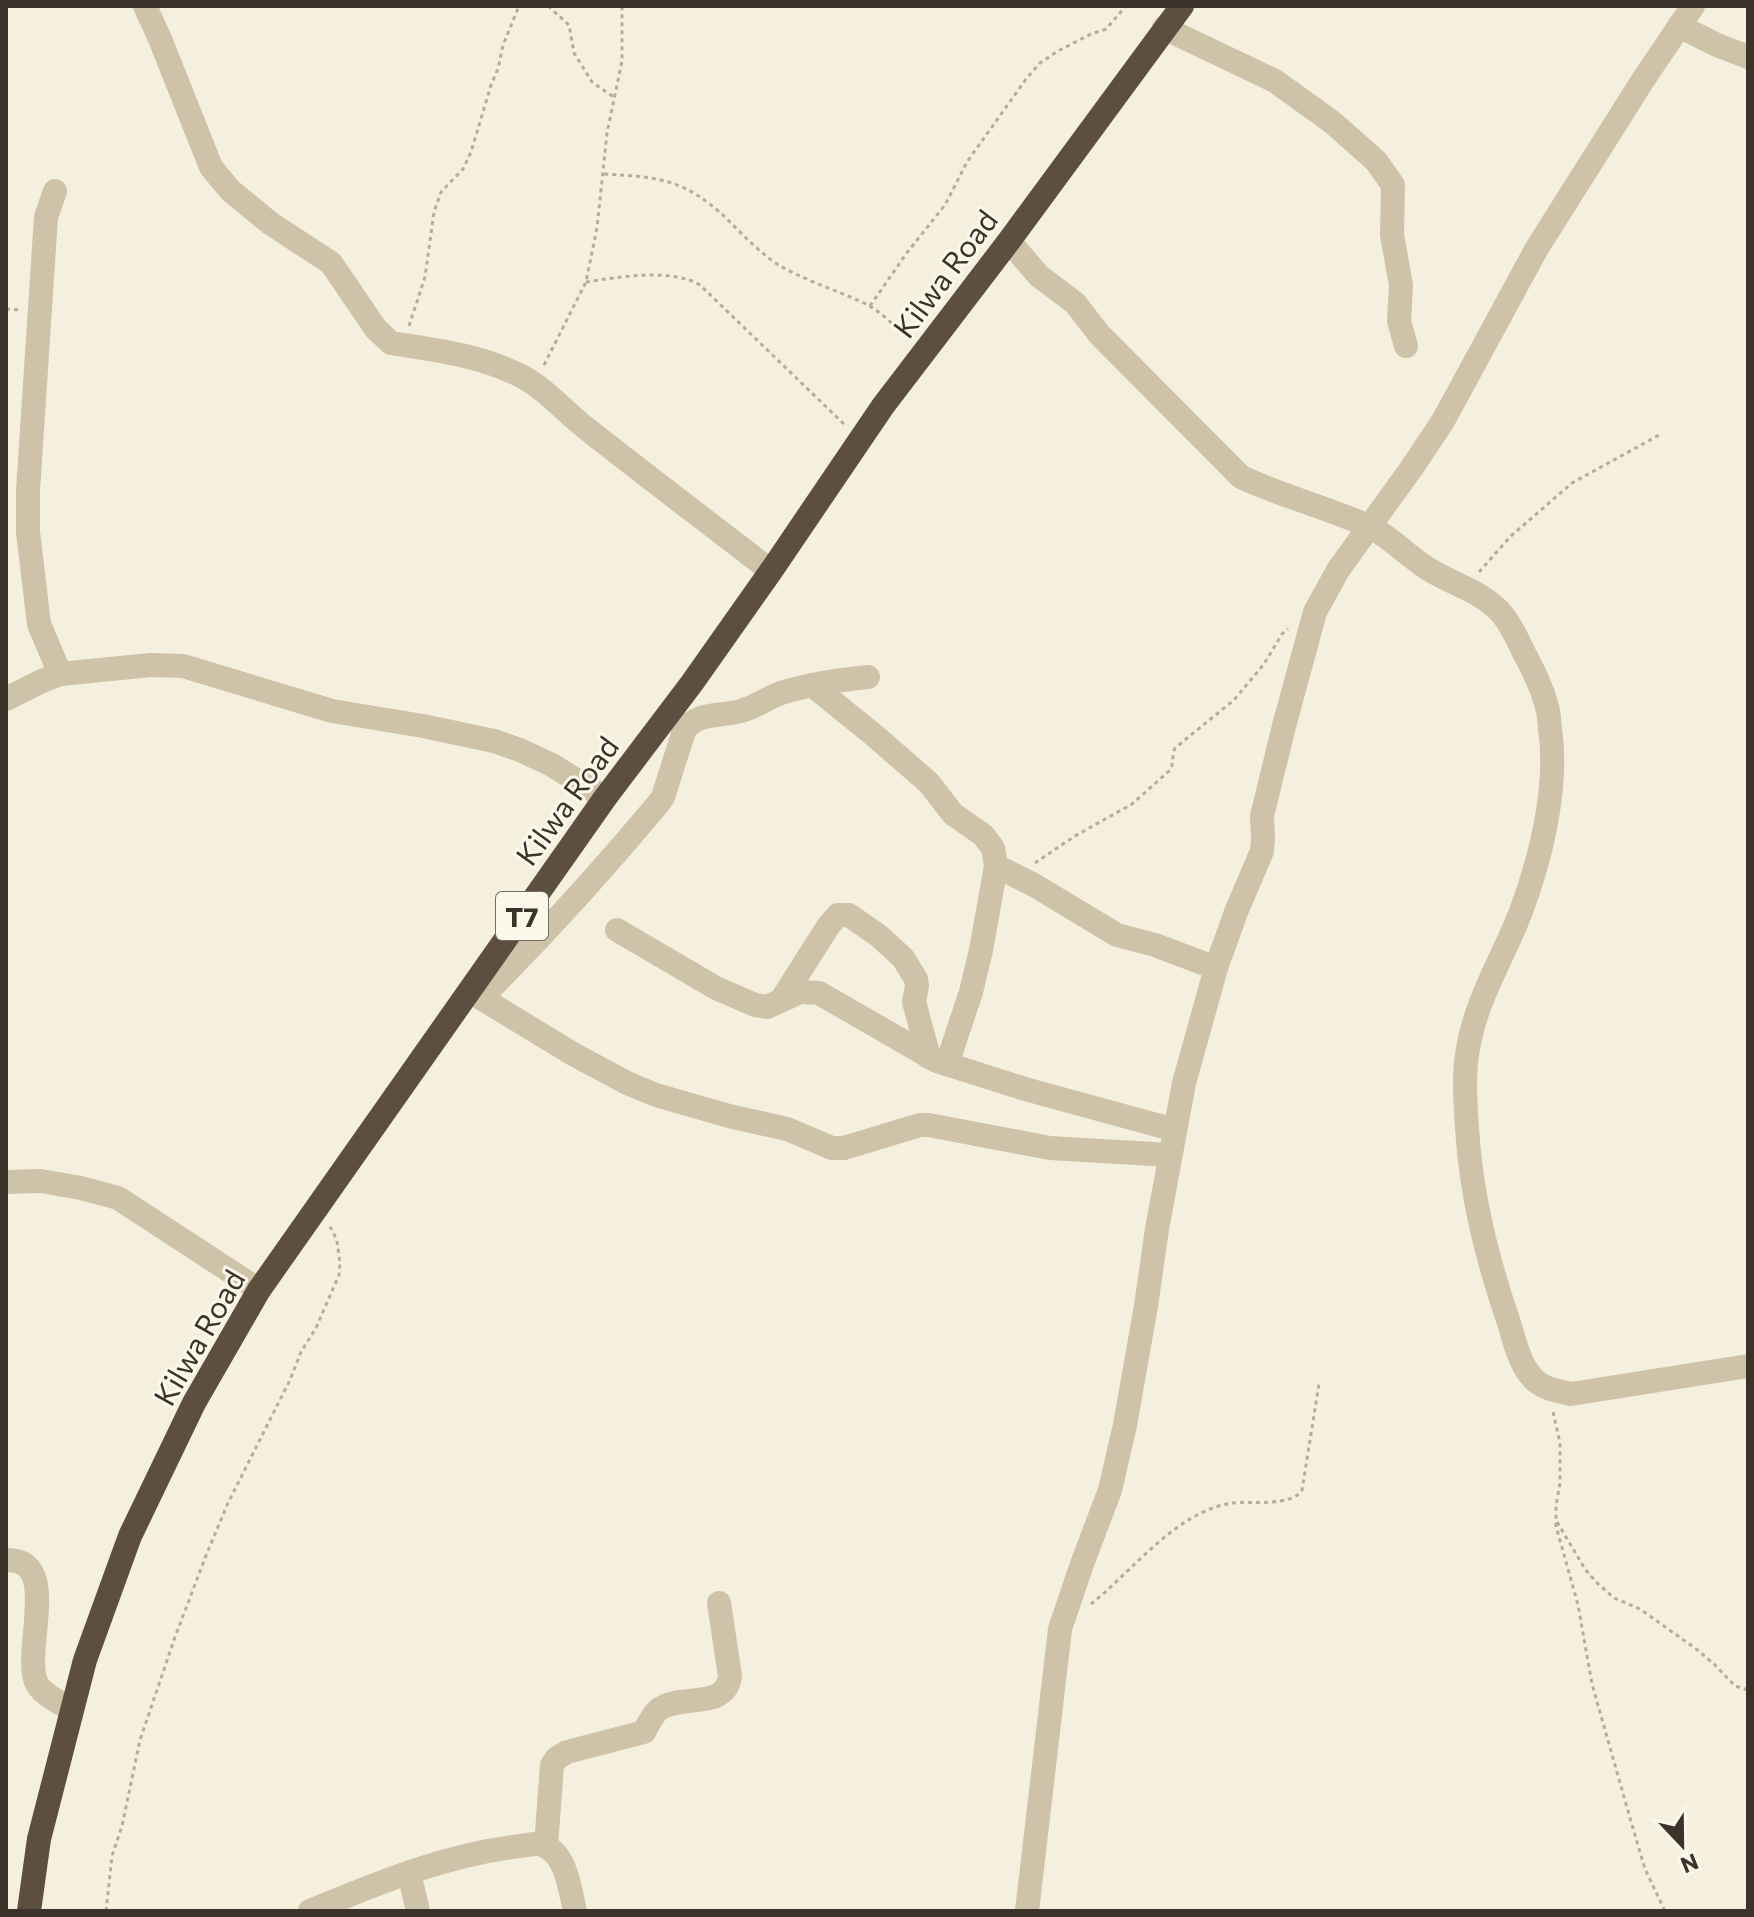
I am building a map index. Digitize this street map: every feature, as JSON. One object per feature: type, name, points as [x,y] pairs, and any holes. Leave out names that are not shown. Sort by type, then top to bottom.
[{"type":"highway","name":"Kilwa Road","points":[[27,1911],[39,1839],[85,1660],[130,1536],[194,1403],[259,1290],[476,993],[605,798],[692,683],[860,440],[1182,6]]},
{"type":"street","points":[[141,7],[160,39],[211,167],[231,191],[270,223],[331,263],[382,336],[391,343],[474,358],[534,384],[771,571]]},
{"type":"street","points":[[1027,1911],[1060,1629],[1110,1490],[1125,1425],[1184,1083],[1216,968],[1262,851],[1262,816],[1315,612],[1338,570],[1443,421],[1537,248],[1686,16],[1717,45],[1748,57]]},
{"type":"street","points":[[1164,28],[1275,81],[1332,122],[1376,161],[1393,185],[1392,235],[1401,285],[1399,321],[1406,346]]},
{"type":"street","points":[[55,191],[46,217],[28,532],[39,624],[60,674]]},
{"type":"street","points":[[1009,241],[1039,276],[1075,303],[1099,334],[1241,477],[1369,526],[1432,572],[1466,587],[1501,613],[1510,626],[1548,709],[1553,775],[1537,867],[1519,917],[1483,996],[1469,1042],[1465,1070],[1468,1149],[1478,1220],[1502,1304],[1521,1359],[1537,1382],[1548,1389],[1571,1394],[1748,1366]]},
{"type":"street","points":[[6,699],[60,674],[151,665],[183,666],[332,711],[423,726],[507,745],[552,765],[605,798]]},
{"type":"street","points":[[868,677],[824,682],[778,694],[754,707],[702,717],[688,725],[658,804],[536,943],[476,993],[573,1054],[627,1083],[656,1095],[729,1116],[787,1129],[832,1148],[844,1148],[929,1125],[1050,1148],[1170,1155]]},
{"type":"street","points":[[812,685],[929,783],[953,814],[983,835],[1006,871],[1117,935],[1155,945],[1216,968]]},
{"type":"street","points":[[938,1060],[971,992],[1006,871]]},
{"type":"street","points":[[782,999],[829,925],[838,915],[849,915],[903,958],[916,979],[914,1002],[938,1060]]},
{"type":"street","points":[[617,930],[716,988],[763,1007],[800,992],[819,993],[938,1060],[1025,1089],[1175,1130]]},
{"type":"street","points":[[6,1182],[41,1181],[118,1198],[259,1290]]},
{"type":"street","points":[[6,1560],[26,1565],[37,1587],[32,1656],[36,1683],[40,1689],[72,1710]]},
{"type":"street","points":[[546,1846],[552,1765],[557,1758],[567,1752],[644,1732],[660,1709],[678,1702],[717,1697],[727,1687],[730,1676],[719,1603]]},
{"type":"street","points":[[310,1911],[432,1864],[499,1848],[539,1844],[553,1851],[567,1876],[575,1911]]},
{"type":"street","points":[[409,1873],[418,1911]]},
{"type":"path","points":[[402,344],[425,277],[434,212],[441,192],[463,169],[471,152],[503,45],[519,6]]},
{"type":"path","points":[[548,6],[567,22],[574,53],[592,82],[615,98]]},
{"type":"path","points":[[534,384],[586,282],[597,228],[607,133],[622,61],[622,6]]},
{"type":"path","points":[[870,306],[945,205],[967,162],[1033,71],[1058,51],[1106,29],[1126,6]]},
{"type":"path","points":[[604,174],[650,177],[681,186],[706,200],[752,245],[777,264],[870,306],[924,352]]},
{"type":"path","points":[[586,282],[629,276],[691,279],[860,440]]},
{"type":"path","points":[[1466,587],[1511,536],[1572,483],[1661,434]]},
{"type":"path","points":[[1006,871],[1132,804],[1169,771],[1175,748],[1234,700],[1264,664],[1282,634],[1292,625]]},
{"type":"path","points":[[106,1911],[112,1856],[122,1826],[140,1740],[175,1637],[228,1503],[301,1352],[316,1328],[339,1275],[340,1263],[333,1231],[316,1211]]},
{"type":"path","points":[[1092,1604],[1148,1551],[1190,1519],[1232,1503],[1286,1500],[1300,1495],[1319,1384]]},
{"type":"path","points":[[1548,1389],[1560,1443],[1556,1520],[1562,1552],[1578,1605],[1592,1684],[1630,1818],[1645,1869],[1665,1911]]},
{"type":"path","points":[[1556,1520],[1585,1569],[1614,1598],[1640,1609],[1699,1651],[1735,1686],[1748,1690]]}]
